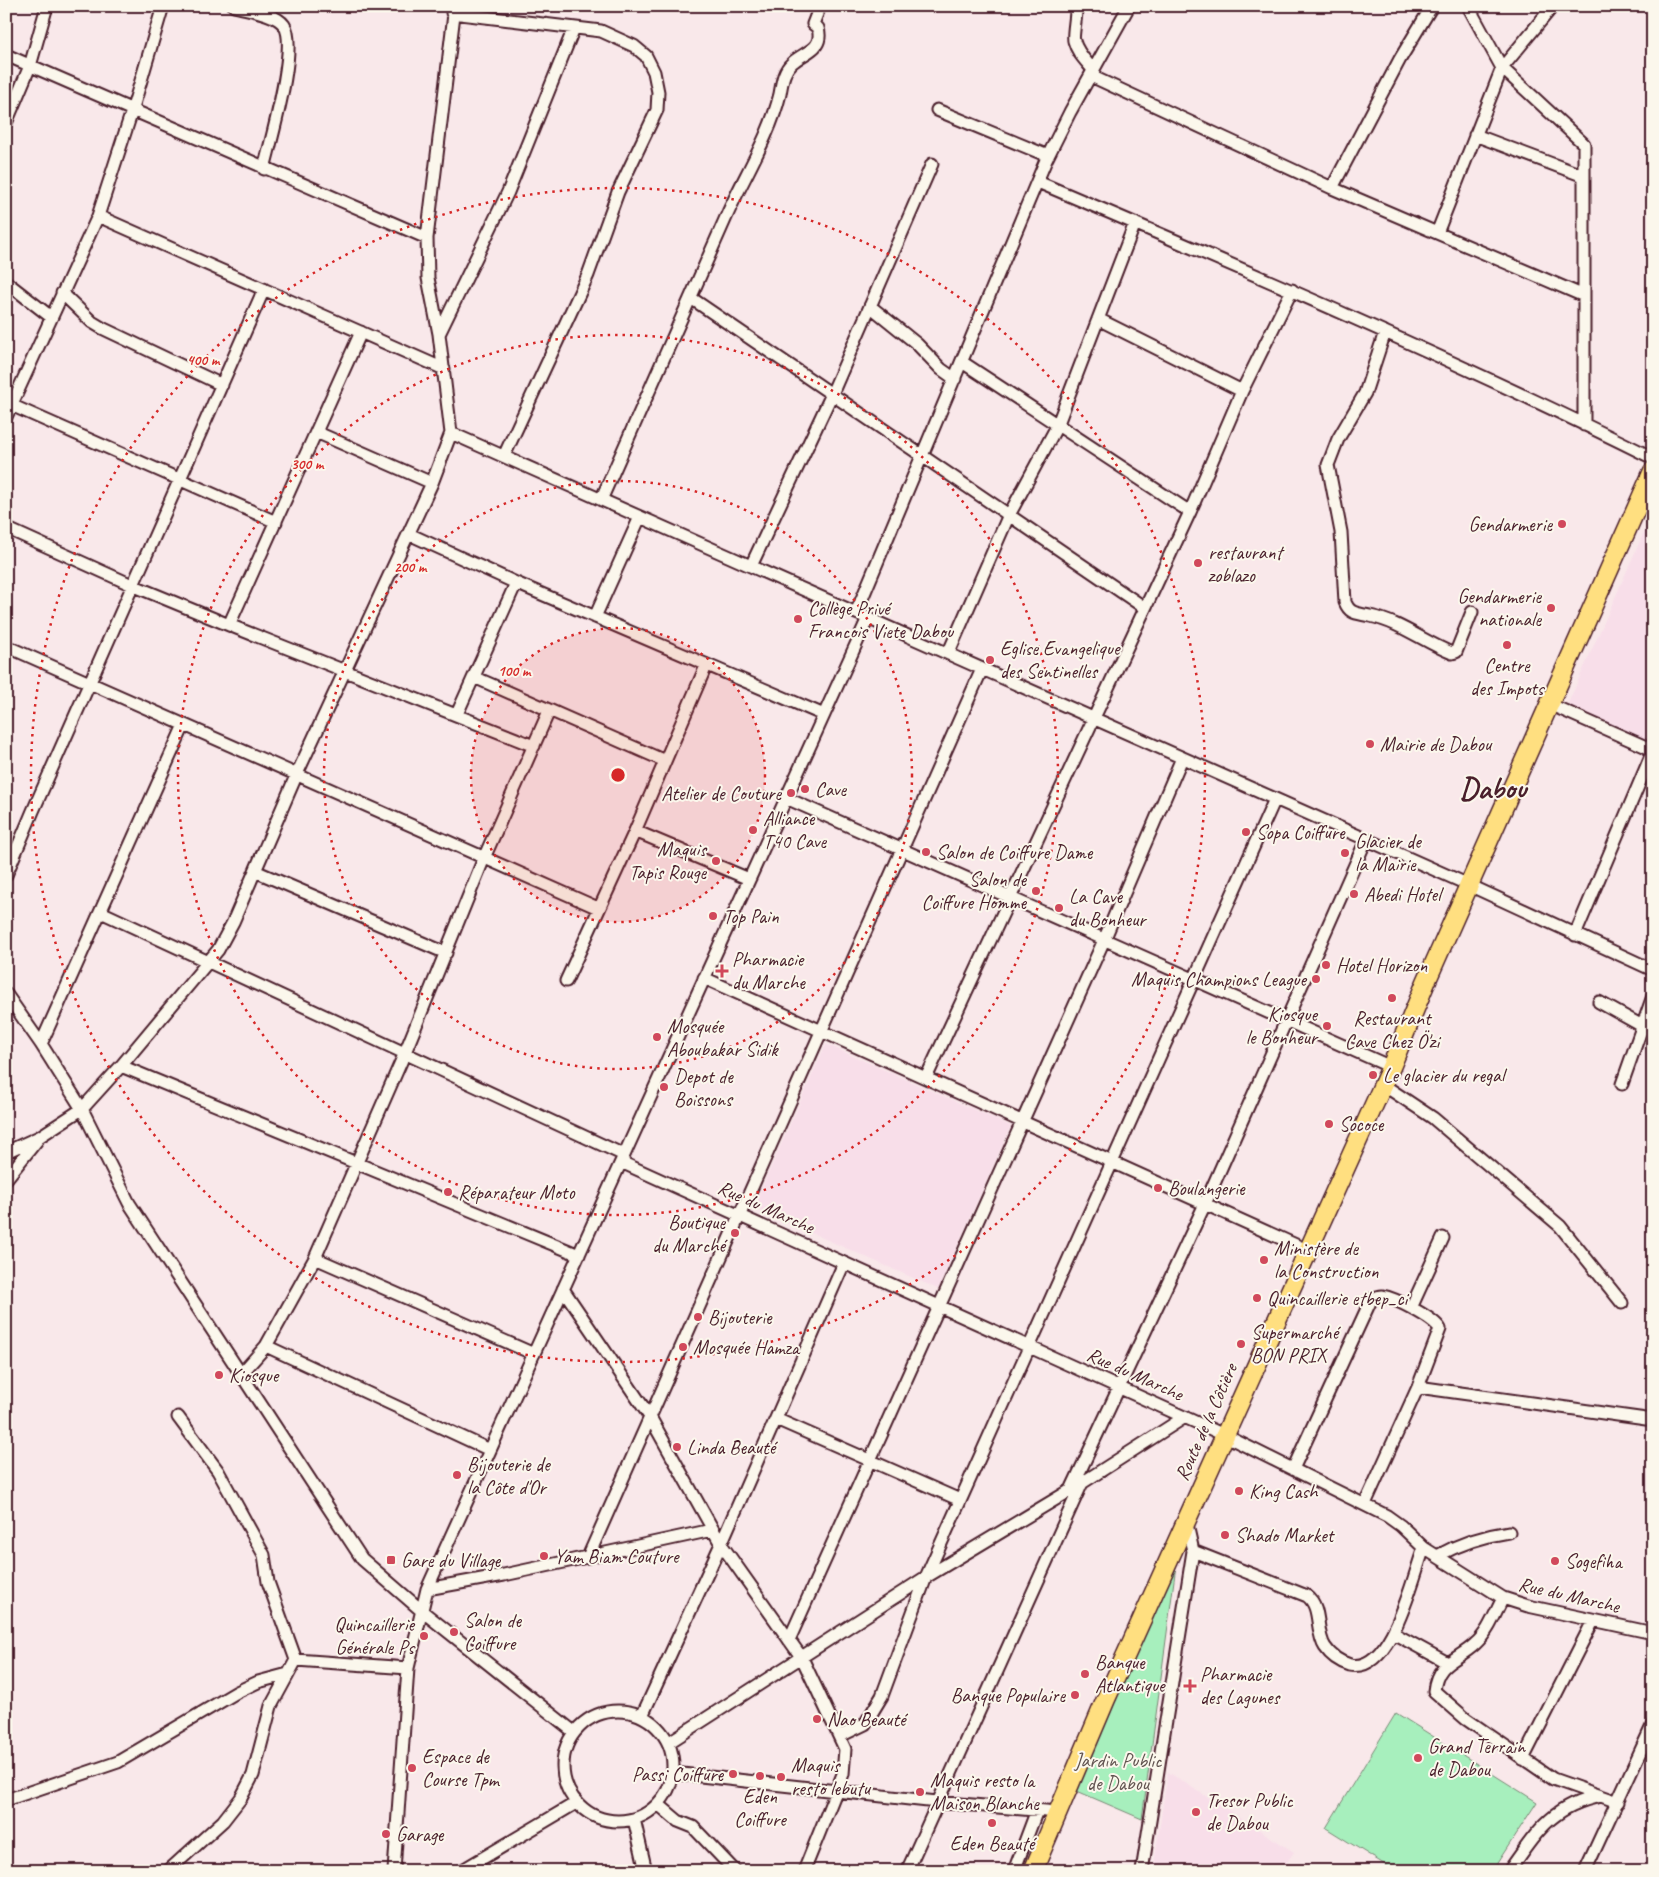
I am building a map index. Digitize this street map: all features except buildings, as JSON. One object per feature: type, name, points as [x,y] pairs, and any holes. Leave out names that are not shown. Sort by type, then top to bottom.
[{"type":"main road","name":"Route de la Côtière","points":[[1035,1867],[1186,1519],[1390,1067],[1653,471]]},
{"type":"street","points":[[6,123],[30,66],[46,6]]},
{"type":"street","points":[[6,417],[98,216],[163,6]]},
{"type":"street","points":[[234,6],[267,15],[283,24],[288,31],[290,44],[287,70],[264,169]]},
{"type":"street","points":[[602,500],[766,133],[777,107],[784,75],[792,63],[817,47],[820,35],[818,28],[813,24],[820,6]]},
{"type":"street","points":[[1076,6],[1077,20],[1073,40],[1092,73],[1332,188],[1584,296]]},
{"type":"street","points":[[856,613],[1048,156],[1129,6]]},
{"type":"street","points":[[1332,188],[1400,59],[1432,6]]},
{"type":"street","points":[[1468,6],[1502,68],[1584,144],[1584,424]]},
{"type":"street","points":[[1438,233],[1502,68],[1553,6]]},
{"type":"street","points":[[6,1152],[39,1137],[82,1109],[208,963],[233,922],[296,776],[432,484],[451,433],[439,334],[428,278],[427,238],[453,10],[601,31],[634,46],[646,56],[656,78],[658,92],[657,110],[618,192],[588,274],[504,456]]},
{"type":"street","points":[[439,334],[508,192],[574,28]]},
{"type":"street","points":[[6,56],[427,238]]},
{"type":"street","points":[[937,110],[1048,156]]},
{"type":"street","points":[[1475,134],[1584,176]]},
{"type":"street","points":[[751,566],[832,396],[932,164]]},
{"type":"street","points":[[1038,182],[1292,290],[1584,424],[1653,458]]},
{"type":"street","points":[[98,216],[444,369]]},
{"type":"street","points":[[948,654],[1008,517],[1057,426],[1135,223]]},
{"type":"street","points":[[6,282],[51,317]]},
{"type":"street","points":[[6,875],[132,585],[181,480],[264,289]]},
{"type":"street","points":[[926,1078],[1190,512],[1242,390],[1292,290]]},
{"type":"street","points":[[62,293],[92,322],[102,328],[222,385]]},
{"type":"street","points":[[691,298],[1008,517],[1145,608]]},
{"type":"street","points":[[870,306],[917,344],[940,369],[955,378]]},
{"type":"street","points":[[1098,319],[1242,390]]},
{"type":"street","points":[[228,625],[361,332]]},
{"type":"street","points":[[1385,332],[1365,393],[1338,439],[1328,465],[1340,532],[1345,602],[1348,609],[1354,613],[1372,616],[1403,628],[1452,653],[1456,652],[1472,612]]},
{"type":"street","points":[[962,362],[1190,512]]},
{"type":"street","points":[[11,405],[276,522]]},
{"type":"street","points":[[316,432],[432,484]]},
{"type":"street","points":[[451,433],[1469,885],[1653,970]]},
{"type":"street","points":[[595,617],[640,516]]},
{"type":"street","points":[[6,528],[132,585],[228,625],[347,670],[534,746]]},
{"type":"street","points":[[409,534],[706,666],[824,715]]},
{"type":"street","points":[[457,714],[516,583]]},
{"type":"street","points":[[394,1871],[408,1668],[427,1589],[868,618]]},
{"type":"street","points":[[6,646],[90,682],[296,776],[598,908]]},
{"type":"street","points":[[566,981],[635,831],[706,666]]},
{"type":"street","points":[[588,1557],[982,669]]},
{"type":"street","points":[[474,677],[665,761]]},
{"type":"street","points":[[1549,704],[1653,751],[1574,935]]},
{"type":"street","points":[[242,1373],[266,1346],[315,1258],[404,1055],[484,858],[549,711]]},
{"type":"street","points":[[41,1044],[184,725]]},
{"type":"street","points":[[789,1640],[1104,940],[1182,758]]},
{"type":"street","points":[[786,798],[1390,1067]]},
{"type":"street","points":[[840,1736],[865,1724],[882,1696],[926,1577],[1031,1347],[1275,799]]},
{"type":"street","points":[[635,831],[749,879]]},
{"type":"street","points":[[1071,1490],[1205,1204],[1366,840]]},
{"type":"street","points":[[255,871],[446,953]]},
{"type":"street","name":"Rue du Marche","points":[[101,912],[623,1158],[739,1215],[1224,1435],[1365,1504],[1401,1526],[1424,1548],[1503,1598],[1593,1621],[1653,1633]]},
{"type":"street","points":[[704,978],[1307,1250]]},
{"type":"street","points":[[6,994],[11,1013],[41,1044],[82,1109],[129,1203],[362,1559],[422,1611],[574,1732]]},
{"type":"street","points":[[1622,1084],[1653,996]]},
{"type":"street","points":[[1599,1002],[1653,1032]]},
{"type":"street","points":[[121,1066],[579,1255]]},
{"type":"street","points":[[1382,1084],[1433,1118],[1560,1226],[1622,1304]]},
{"type":"street","points":[[6,1178],[39,1137]]},
{"type":"street","points":[[1411,1308],[1443,1238]]},
{"type":"street","points":[[315,1258],[534,1354]]},
{"type":"street","points":[[642,1716],[721,1544],[844,1263]]},
{"type":"street","points":[[564,1289],[650,1417],[721,1544],[802,1658],[840,1736],[845,1749],[846,1762],[804,1871]]},
{"type":"street","points":[[1293,1469],[1371,1300],[1377,1296],[1384,1296],[1411,1308],[1437,1324],[1440,1329],[1418,1387],[1365,1504]]},
{"type":"street","points":[[266,1346],[490,1450]]},
{"type":"street","points":[[1418,1387],[1653,1420]]},
{"type":"street","points":[[168,1871],[222,1821],[241,1798],[253,1775],[271,1706],[296,1660],[271,1592],[264,1555],[218,1471],[178,1417]]},
{"type":"street","points":[[668,1743],[926,1577],[1071,1490],[1185,1417]]},
{"type":"street","points":[[776,1419],[960,1500]]},
{"type":"street","points":[[907,1871],[1082,1483]]},
{"type":"street","points":[[1142,1871],[1193,1551],[1186,1519]]},
{"type":"street","points":[[427,1589],[712,1530]]},
{"type":"street","points":[[1437,1556],[1475,1538],[1509,1532]]},
{"type":"street","points":[[1193,1551],[1313,1600],[1320,1638],[1335,1658],[1357,1666],[1367,1663],[1384,1648],[1393,1633],[1424,1548]]},
{"type":"street","points":[[1503,1598],[1485,1633],[1476,1644],[1446,1662],[1435,1684],[1434,1691],[1439,1697],[1523,1759],[1563,1784],[1605,1796],[1618,1802]]},
{"type":"street","points":[[1523,1759],[1593,1621]]},
{"type":"street","points":[[1393,1633],[1446,1662]]},
{"type":"street","points":[[296,1660],[408,1668]]},
{"type":"street","points":[[6,1800],[118,1762],[237,1692],[258,1682],[288,1674]]},
{"type":"street","points":[[624,1711],[642,1716],[658,1727],[668,1743],[673,1758],[673,1773],[668,1790],[658,1804],[634,1819],[618,1822],[602,1820],[588,1813],[576,1803],[566,1786],[562,1768],[565,1749],[574,1732],[588,1719],[605,1712],[624,1711]]},
{"type":"street","points":[[1585,1871],[1653,1724]]},
{"type":"street","points":[[673,1773],[937,1802],[1058,1812]]},
{"type":"street","points":[[1509,1871],[1529,1842],[1557,1813],[1577,1801],[1605,1796]]},
{"type":"street","points":[[461,1871],[576,1803]]},
{"type":"street","points":[[658,1804],[678,1821],[693,1827],[735,1871]]},
{"type":"street","points":[[1014,1871],[1037,1810]]},
{"type":"street","points":[[634,1819],[646,1871]]},
{"type":"street","points":[[1021,1854],[1035,1867]]},
{"type":"shaded area","points":[[1653,512],[1653,746],[1566,708]]},
{"type":"shaded area","points":[[826,1044],[1011,1126],[938,1289],[753,1207]]},
{"type":"shaded area","name":"Tresor Public de Dabou","points":[[1168,1772],[1294,1852],[1281,1871],[1153,1871]]},
{"type":"green space","name":"Jardin Public de Dabou","points":[[1177,1558],[1142,1819],[1077,1791]]},
{"type":"green space","name":"Grand Terrain de Dabou","points":[[1396,1713],[1537,1802],[1492,1871],[1395,1871],[1326,1828]]},
{"type":"place","name":"Gendarmerie","points":[[1562,524]]},
{"type":"place","name":"restaurant zoblazo","points":[[1198,563]]},
{"type":"place","name":"Gendarmerie nationale","points":[[1551,608]]},
{"type":"place","name":"Collège Privé Francois Viete Dabou","points":[[798,619]]},
{"type":"place","name":"Centre des Impots","points":[[1507,645]]},
{"type":"place","name":"Eglise Evangelique des Sentinelles","points":[[990,660]]},
{"type":"place","name":"Mairie de Dabou","points":[[1370,744]]},
{"type":"place","name":"Cave","points":[[805,789]]},
{"type":"place","name":"Atelier de Couture","points":[[791,793]]},
{"type":"place","name":"Alliance T40 Cave","points":[[753,830]]},
{"type":"place","name":"Sopa Coiffure","points":[[1246,832]]},
{"type":"place","name":"Salon de Coiffure Dame","points":[[926,852]]},
{"type":"place","name":"Glacier de la Mairie","points":[[1345,853]]},
{"type":"place","name":"Maquis Tapis Rouge","points":[[716,861]]},
{"type":"place","name":"Salon de Coiffure Homme","points":[[1036,891]]},
{"type":"place","name":"Abedi Hotel","points":[[1354,894]]},
{"type":"place","name":"La Cave du Bonheur","points":[[1059,908]]},
{"type":"place","name":"Top Pain","points":[[713,916]]},
{"type":"place","name":"Hotel Horizon","points":[[1326,965]]},
{"type":"place","name":"Pharmacie du Marche","points":[[722,971]]},
{"type":"place","name":"Maquis Champions League","points":[[1316,979]]},
{"type":"place","name":"Restaurant Cave Chez Ö'zi","points":[[1392,998]]},
{"type":"place","name":"Kiosque le Bonheur","points":[[1327,1026]]},
{"type":"place","name":"Mosquée Aboubakar Sidik","points":[[657,1037]]},
{"type":"place","name":"Le glacier du regal","points":[[1373,1075]]},
{"type":"place","name":"Depot de Boissons","points":[[664,1087]]},
{"type":"place","name":"Sococe","points":[[1329,1124]]},
{"type":"place","name":"Boulangerie","points":[[1158,1188]]},
{"type":"place","name":"Réparateur Moto","points":[[448,1192]]},
{"type":"place","name":"Boutique du Marché","points":[[735,1233]]},
{"type":"place","name":"Ministère de la Construction","points":[[1264,1260]]},
{"type":"place","name":"Quincaillerie etbep_ci","points":[[1257,1298]]},
{"type":"place","name":"Bijouterie","points":[[698,1317]]},
{"type":"place","name":"Supermarché BON PRIX","points":[[1241,1344]]},
{"type":"place","name":"Mosquée Hamza","points":[[683,1347]]},
{"type":"place","name":"Kiosque","points":[[219,1375]]},
{"type":"place","name":"Linda Beauté","points":[[677,1447]]},
{"type":"place","name":"Bijouterie de la Côte d'Or","points":[[457,1475]]},
{"type":"place","name":"King Cash","points":[[1239,1491]]},
{"type":"place","name":"Shado Market","points":[[1225,1535]]},
{"type":"place","name":"Yam Biam Couture","points":[[544,1556]]},
{"type":"place","name":"Gare du Village","points":[[391,1560]]},
{"type":"place","name":"Sogefiha","points":[[1555,1561]]},
{"type":"place","name":"Salon de Coiffure","points":[[454,1632]]},
{"type":"place","name":"Quincaillerie Générale Ps","points":[[424,1636]]},
{"type":"place","name":"Banque Atlantique","points":[[1085,1674]]},
{"type":"place","name":"Pharmacie des Lagunes","points":[[1190,1686]]},
{"type":"place","name":"Banque Populaire","points":[[1075,1695]]},
{"type":"place","name":"Nao Beauté","points":[[817,1719]]},
{"type":"place","name":"Grand Terrain de Dabou","points":[[1418,1758]]},
{"type":"place","name":"Espace de Course Tpm","points":[[412,1768]]},
{"type":"place","name":"Passi Coiffure","points":[[733,1774]]},
{"type":"place","name":"Eden Coiffure","points":[[760,1776]]},
{"type":"place","name":"Maquis resto lebutu","points":[[781,1777]]},
{"type":"place","name":"Maquis resto la Maison Blanche","points":[[920,1792]]},
{"type":"place","name":"Tresor Public de Dabou","points":[[1196,1812]]},
{"type":"place","name":"Eden Beauté","points":[[992,1823]]},
{"type":"place","name":"Garage","points":[[386,1834]]},
{"type":"district","name":"Dabou","points":[[1493,788]]}]
